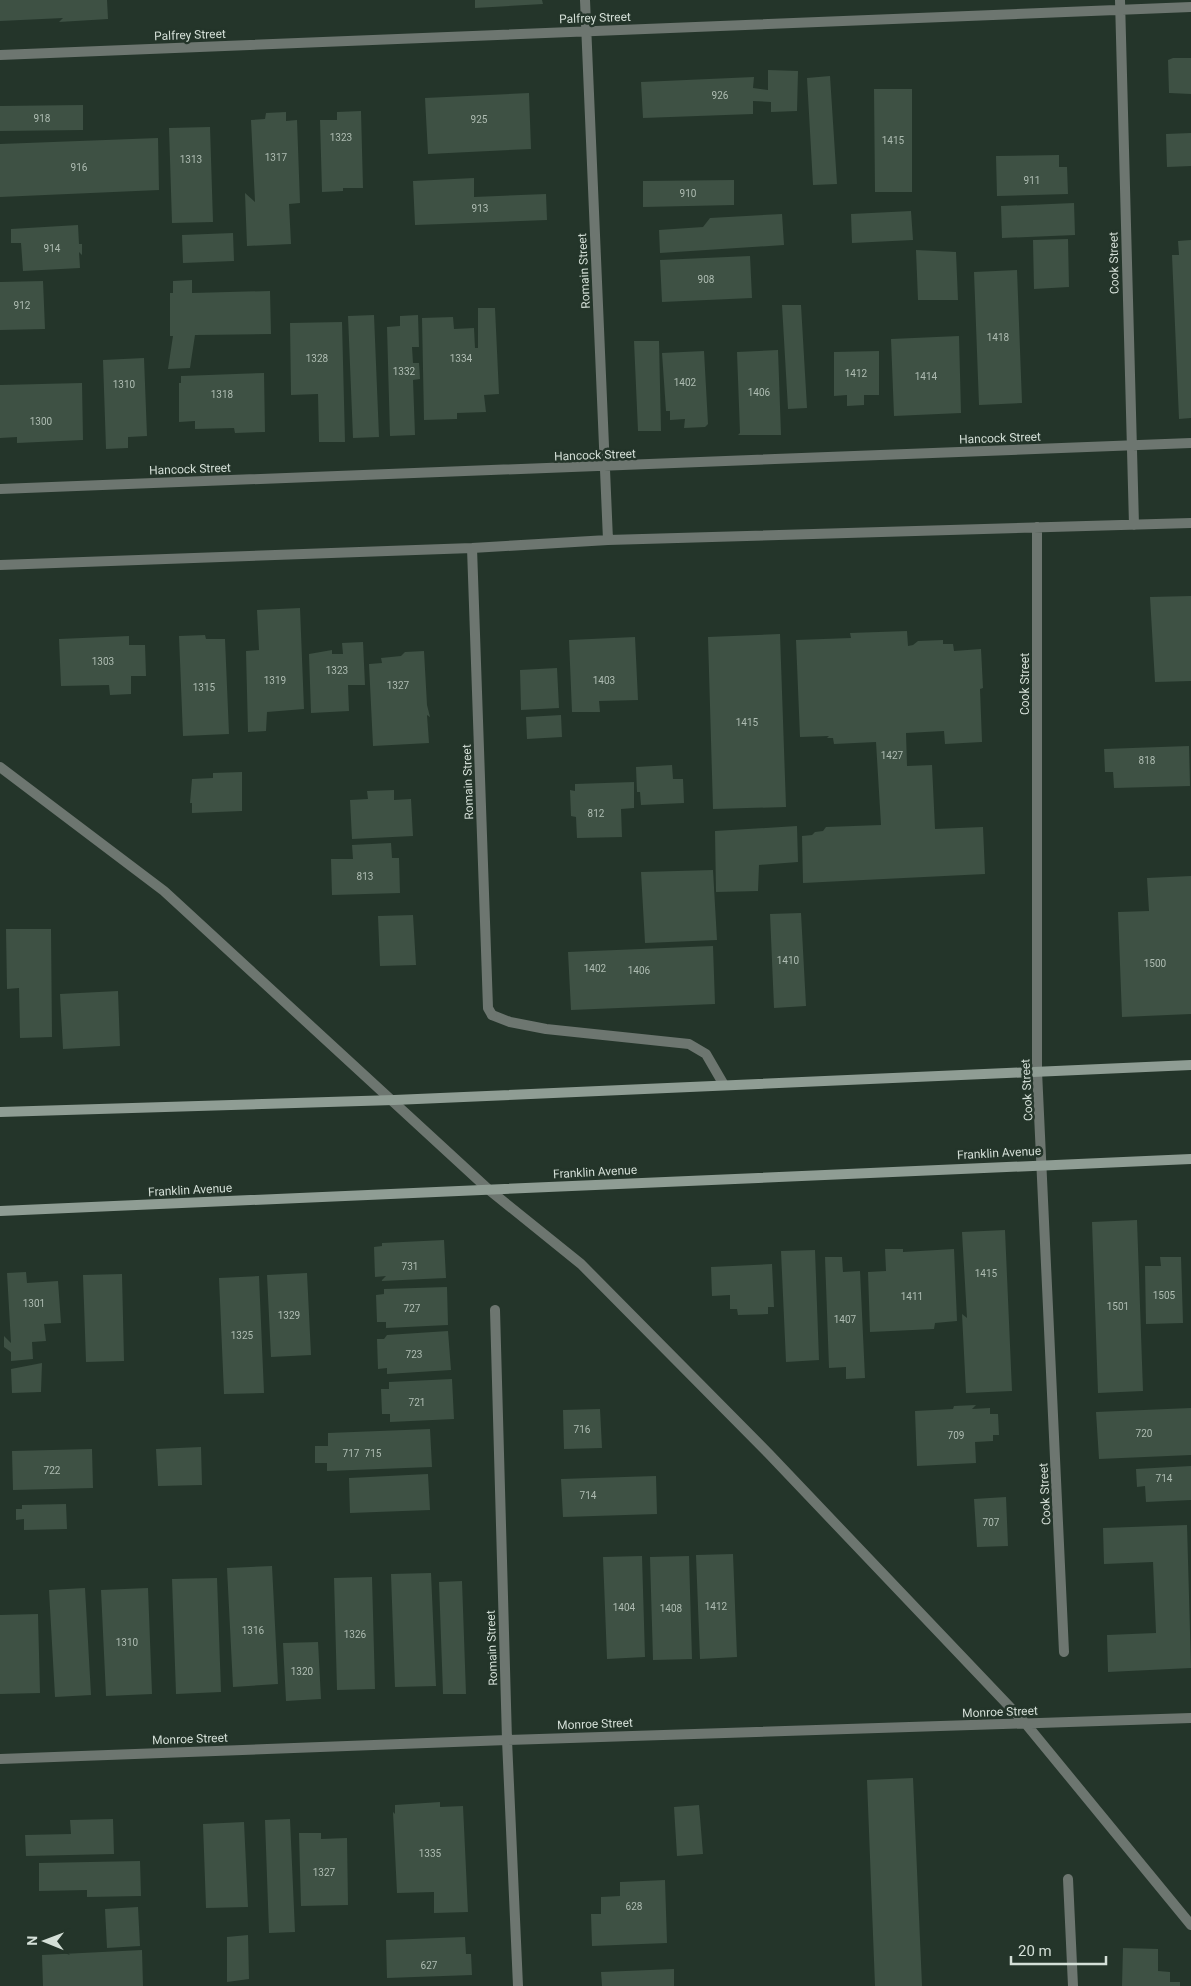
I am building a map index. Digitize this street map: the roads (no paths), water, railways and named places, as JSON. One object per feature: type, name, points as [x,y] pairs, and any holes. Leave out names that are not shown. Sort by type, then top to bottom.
[{"type":"main road","points":[[0,1112],[394,1100],[1037,1071],[1191,1066]]},
{"type":"main road","name":"Franklin Avenue","points":[[0,1211],[1191,1159]]},
{"type":"street","name":"Romain Street","points":[[584,0],[608,540]]},
{"type":"street","name":"Palfrey Street","points":[[0,55],[586,31],[1120,5],[1191,7]]},
{"type":"street","name":"Cook Street","points":[[1120,5],[1134,525]]},
{"type":"street","name":"Hancock Street","points":[[0,488],[606,467],[1191,443]]},
{"type":"street","points":[[0,565],[472,548],[608,540],[1191,523]]},
{"type":"street","name":"Cook Street","points":[[1038,527],[1037,1071],[1043,1164],[1064,1652]]},
{"type":"street","name":"Romain Street","points":[[472,548],[488,1008],[492,1014],[510,1022],[546,1029],[689,1044],[706,1054],[724,1085]]},
{"type":"street","points":[[0,767],[164,891],[394,1100],[488,1189],[581,1264],[769,1454],[1026,1724],[1191,1925]]},
{"type":"street","name":"Romain Street","points":[[495,1310],[506,1740],[518,1986]]},
{"type":"street","name":"Monroe Street","points":[[0,1759],[506,1740],[1191,1718]]},
{"type":"street","points":[[1068,1878],[1073,1986]]}]
